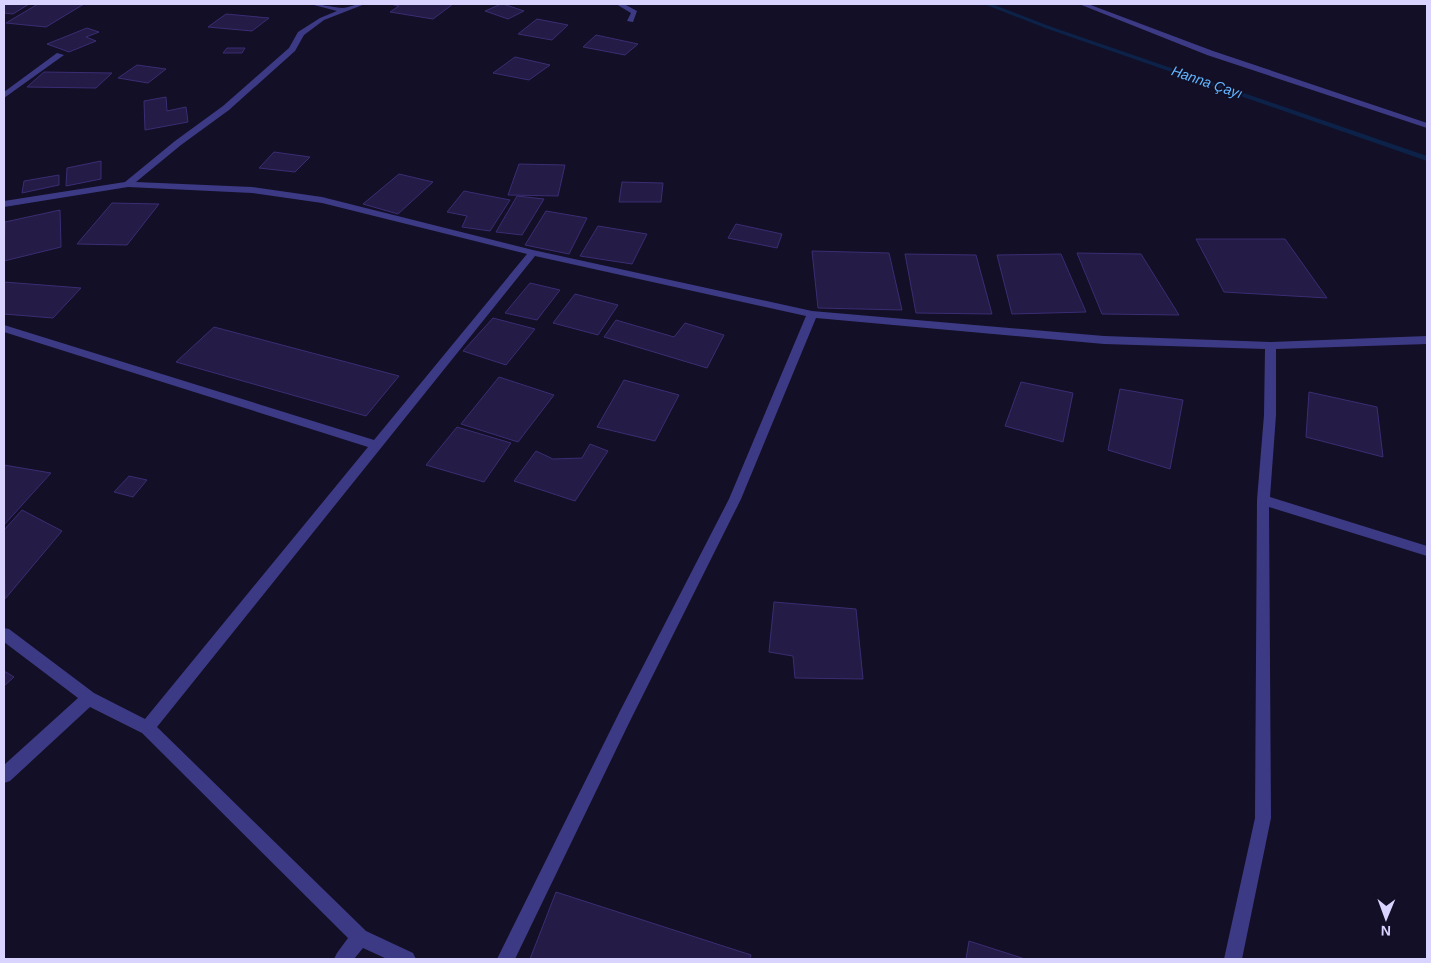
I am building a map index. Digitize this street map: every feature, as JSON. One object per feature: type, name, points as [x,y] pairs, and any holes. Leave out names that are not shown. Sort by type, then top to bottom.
[{"type":"street","points":[[313,4],[343,10]]},
{"type":"street","points":[[128,184],[178,143],[226,108],[292,49],[301,34],[322,19],[362,4]]},
{"type":"street","points":[[619,4],[634,12],[631,21]]},
{"type":"street","points":[[1082,4],[1210,53],[1427,126]]},
{"type":"street","points":[[4,96],[60,55]]},
{"type":"street","points":[[4,204],[128,184],[252,190],[322,200],[534,253],[812,314],[1104,340],[1270,346],[1427,340]]},
{"type":"street","points":[[148,728],[534,253]]},
{"type":"street","points":[[506,959],[624,718],[735,499],[812,314]]},
{"type":"street","points":[[4,328],[378,445]]},
{"type":"street","points":[[1232,959],[1263,818],[1264,500],[1270,415],[1270,346]]},
{"type":"street","points":[[1264,500],[1427,551]]},
{"type":"street","points":[[4,634],[89,698],[148,728],[360,936],[407,959]]},
{"type":"street","points":[[4,775],[89,698]]},
{"type":"street","points":[[343,959],[360,936]]},
{"type":"building","points":[[4,4],[29,4],[13,14],[4,13]]},
{"type":"building","points":[[38,4],[84,4],[46,27],[6,23]]},
{"type":"building","points":[[390,4],[453,4],[433,19],[390,12],[399,6]]},
{"type":"building","points":[[501,4],[524,11],[508,19],[485,11]]},
{"type":"building","points":[[226,14],[269,18],[252,31],[208,27]]},
{"type":"building","points":[[537,19],[568,25],[552,40],[518,34]]},
{"type":"building","points":[[87,28],[99,32],[86,37],[96,41],[69,52],[47,44]]},
{"type":"building","points":[[596,35],[638,44],[625,55],[583,47]]},
{"type":"building","points":[[227,48],[245,48],[242,53],[223,53]]},
{"type":"building","points":[[515,57],[550,65],[529,80],[493,73]]},
{"type":"building","points":[[137,65],[166,69],[148,83],[118,78]]},
{"type":"building","points":[[44,72],[112,73],[96,88],[27,87]]},
{"type":"building","points":[[166,97],[167,111],[186,107],[188,122],[145,130],[144,101]]},
{"type":"building","points":[[274,152],[310,157],[295,172],[259,168]]},
{"type":"building","points":[[101,161],[101,179],[66,186],[67,168]]},
{"type":"building","points":[[519,164],[565,165],[558,196],[508,195]]},
{"type":"building","points":[[399,174],[433,182],[398,214],[363,204]]},
{"type":"building","points":[[59,175],[59,185],[22,193],[24,181]]},
{"type":"building","points":[[622,182],[663,183],[661,202],[619,202]]},
{"type":"building","points":[[464,191],[510,200],[490,231],[462,227],[467,216],[447,212]]},
{"type":"building","points":[[517,196],[544,199],[522,235],[496,232]]},
{"type":"building","points":[[112,203],[159,204],[127,245],[77,244]]},
{"type":"building","points":[[60,210],[61,247],[4,261],[5,222]]},
{"type":"building","points":[[546,211],[587,218],[569,254],[525,245]]},
{"type":"building","points":[[736,224],[782,234],[777,248],[728,238]]},
{"type":"building","points":[[598,226],[647,234],[632,264],[580,256]]},
{"type":"building","points":[[1196,239],[1285,239],[1327,298],[1224,292]]},
{"type":"building","points":[[812,251],[889,253],[902,310],[818,308]]},
{"type":"building","points":[[1077,253],[1141,254],[1179,315],[1102,314]]},
{"type":"building","points":[[905,254],[976,255],[992,314],[916,313]]},
{"type":"building","points":[[1061,254],[1086,312],[1012,314],[997,255]]},
{"type":"building","points":[[4,282],[81,288],[53,318],[4,314]]},
{"type":"building","points":[[530,283],[560,290],[537,320],[505,313]]},
{"type":"building","points":[[575,294],[618,305],[598,335],[553,323]]},
{"type":"building","points":[[493,318],[535,329],[506,365],[463,351]]},
{"type":"building","points":[[616,320],[674,337],[685,323],[724,335],[707,368],[604,337]]},
{"type":"building","points":[[214,327],[399,376],[366,416],[176,362]]},
{"type":"building","points":[[499,377],[554,395],[518,442],[461,424]]},
{"type":"building","points":[[624,380],[679,395],[655,441],[597,427]]},
{"type":"building","points":[[1021,382],[1073,393],[1063,442],[1005,426]]},
{"type":"building","points":[[1120,389],[1183,400],[1170,469],[1108,450]]},
{"type":"building","points":[[1309,392],[1377,407],[1383,457],[1306,437]]},
{"type":"building","points":[[457,427],[511,443],[484,482],[426,465]]},
{"type":"building","points":[[590,444],[608,451],[575,501],[514,481],[536,451],[553,459],[582,458]]},
{"type":"building","points":[[4,465],[51,473],[4,525]]},
{"type":"building","points":[[129,476],[147,480],[133,497],[114,492]]},
{"type":"building","points":[[22,510],[62,531],[5,599],[4,530]]},
{"type":"building","points":[[774,602],[856,609],[863,679],[795,678],[793,656],[769,652]]},
{"type":"building","points":[[4,671],[14,677],[4,686]]},
{"type":"building","points":[[556,892],[751,955],[750,959],[530,959]]},
{"type":"building","points":[[969,941],[1025,959],[966,959]]},
{"type":"waterway","name":"Hanna Çayı","points":[[987,4],[1047,27],[1427,159]]}]
